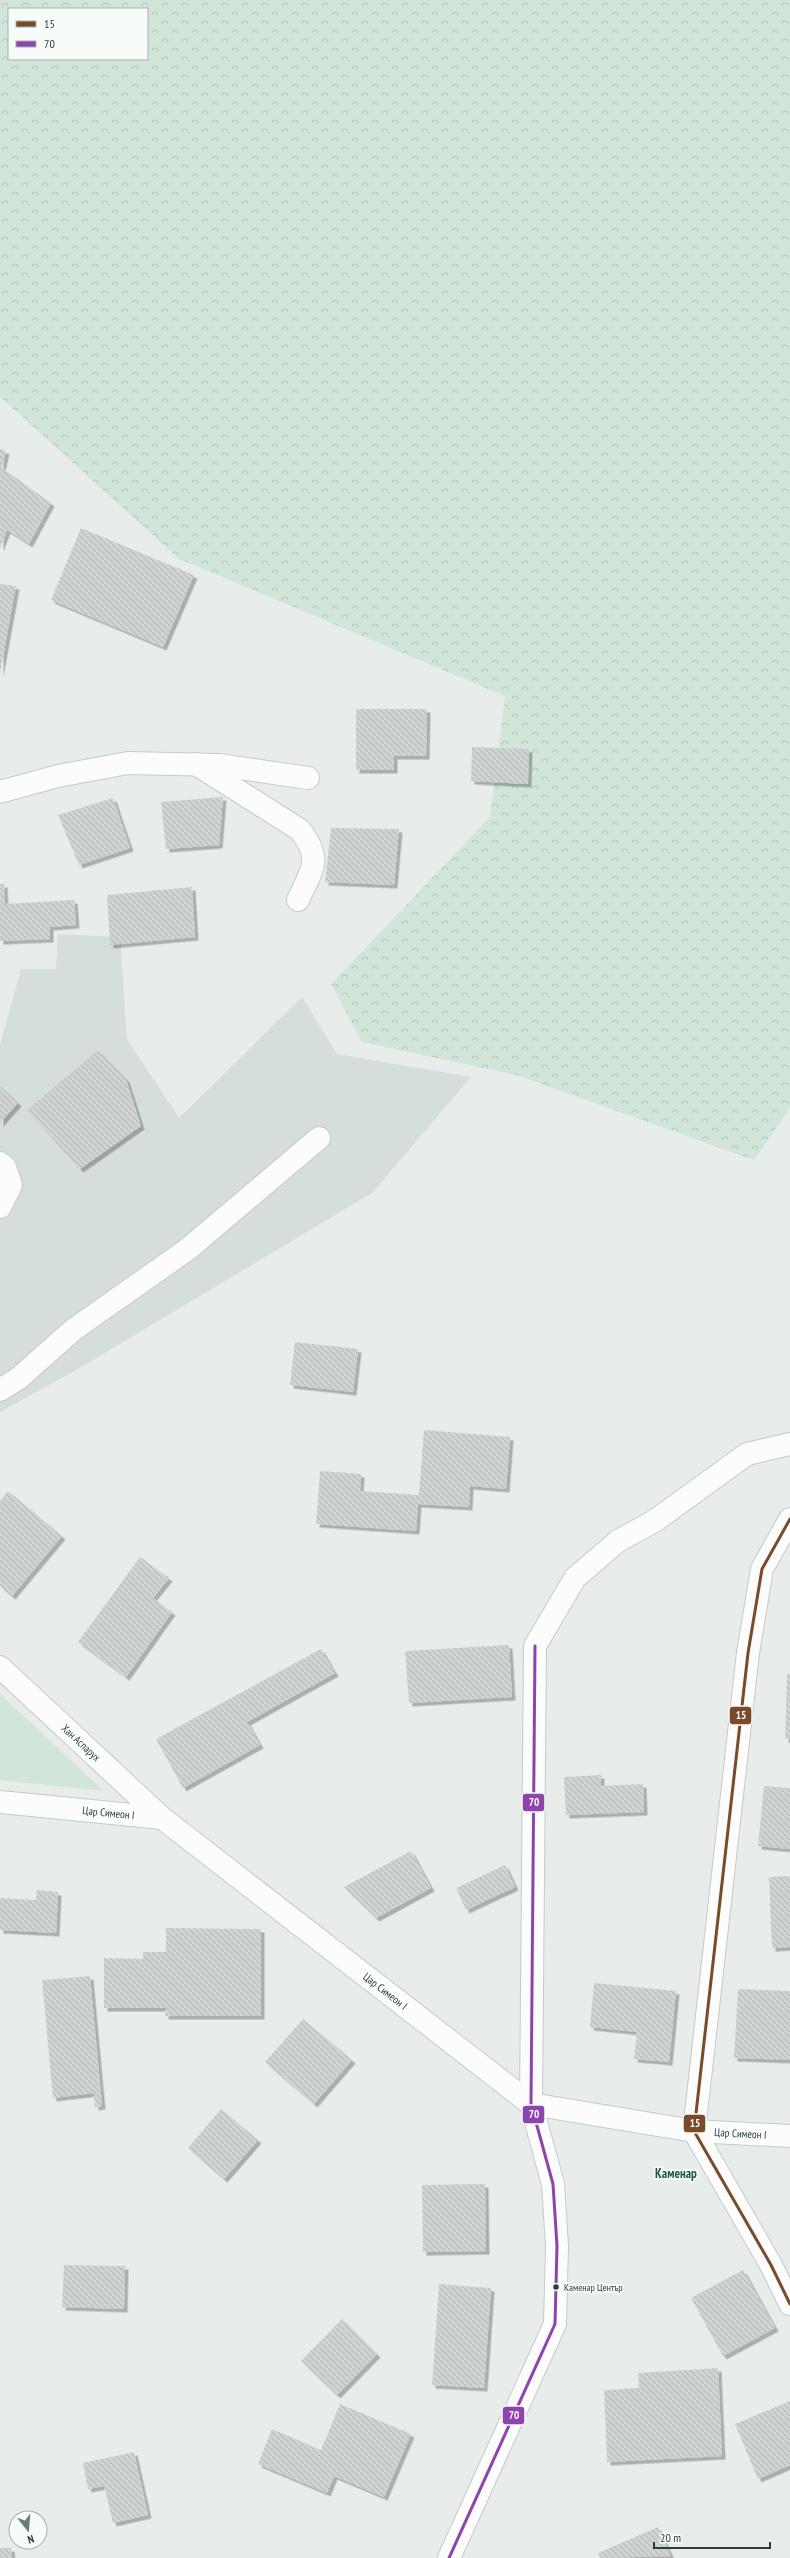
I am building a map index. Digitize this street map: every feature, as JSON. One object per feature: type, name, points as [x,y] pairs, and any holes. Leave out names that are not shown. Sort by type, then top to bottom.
[{"type":"street","points":[[0,792],[58,776],[128,763],[219,765],[308,778]]},
{"type":"street","points":[[196,764],[300,830],[312,846],[314,865],[298,900]]},
{"type":"street","points":[[0,1390],[19,1378],[73,1330],[188,1249],[318,1138]]},
{"type":"street","points":[[0,1163],[6,1168],[11,1185],[0,1207]]},
{"type":"street","points":[[449,2558],[555,2324],[557,2246],[553,2184],[531,2104],[535,1646],[575,1578],[618,1541],[656,1520],[747,1454],[790,1444]]},
{"type":"street","points":[[790,1519],[762,1569],[748,1653],[694,2131],[771,2265],[790,2304]]},
{"type":"street","name":"Хан Аспарух","points":[[0,1667],[162,1818]]},
{"type":"street","name":"Цар Симеон I","points":[[0,1802],[162,1818],[531,2104],[694,2131],[790,2136]]},
{"type":"shaded area","points":[[58,934],[120,937],[127,1039],[179,1118],[302,997],[337,1054],[471,1077],[372,1193],[78,1369],[0,1412],[0,1045],[21,969],[56,969]]},
{"type":"green space","points":[[0,0],[790,0],[790,1108],[754,1160],[516,1075],[362,1042],[331,984],[490,817],[505,696],[179,559],[0,397]]},
{"type":"green space","points":[[0,1694],[104,1791],[0,1780]]},
{"type":"building","points":[[0,449],[6,451],[2,468],[51,503],[29,544],[7,530],[0,548]]},
{"type":"building","points":[[81,528],[194,575],[163,647],[51,600]]},
{"type":"building","points":[[0,584],[16,586],[0,673]]},
{"type":"building","points":[[356,709],[427,709],[426,756],[394,756],[394,770],[356,770]]},
{"type":"building","points":[[472,747],[529,749],[528,784],[471,781]]},
{"type":"building","points":[[223,797],[219,845],[166,849],[161,802]]},
{"type":"building","points":[[113,798],[130,848],[79,865],[58,815]]},
{"type":"building","points":[[331,828],[399,829],[394,885],[325,882]]},
{"type":"building","points":[[0,884],[4,884],[5,904],[74,900],[76,925],[50,927],[50,939],[0,941]]},
{"type":"building","points":[[192,887],[195,937],[110,945],[107,895]]},
{"type":"building","points":[[98,1050],[126,1079],[141,1126],[80,1169],[27,1110]]},
{"type":"building","points":[[0,1086],[18,1103],[0,1123]]},
{"type":"building","points":[[295,1342],[358,1349],[353,1392],[290,1385]]},
{"type":"building","points":[[424,1430],[510,1437],[506,1489],[470,1486],[469,1507],[418,1504],[416,1531],[316,1524],[320,1471],[361,1474],[360,1491],[419,1495]]},
{"type":"building","points":[[8,1491],[62,1536],[12,1596],[0,1586],[0,1501]]},
{"type":"building","points":[[140,1557],[169,1578],[153,1598],[172,1612],[126,1677],[78,1642]]},
{"type":"building","points":[[509,1645],[512,1697],[409,1703],[405,1651]]},
{"type":"building","points":[[321,1649],[335,1673],[247,1722],[260,1745],[183,1788],[156,1739]]},
{"type":"building","points":[[787,1674],[790,1674],[790,1739],[785,1739]]},
{"type":"building","points":[[601,1775],[601,1786],[643,1784],[644,1812],[566,1815],[564,1777]]},
{"type":"building","points":[[764,1786],[790,1788],[790,1849],[758,1846]]},
{"type":"building","points":[[411,1851],[431,1888],[376,1918],[344,1887]]},
{"type":"building","points":[[505,1865],[515,1887],[466,1910],[456,1888]]},
{"type":"building","points":[[790,1876],[790,1947],[772,1948],[769,1877]]},
{"type":"building","points":[[37,1890],[58,1892],[56,1933],[0,1930],[0,1898],[36,1900]]},
{"type":"building","points":[[166,1928],[261,1929],[261,2016],[165,2016],[166,2008],[104,2008],[104,1958],[143,1959],[143,1952],[166,1952]]},
{"type":"building","points":[[90,1976],[102,2106],[95,2107],[94,2093],[53,2098],[42,1980]]},
{"type":"building","points":[[594,1983],[676,1991],[669,2062],[634,2059],[637,2032],[590,2027]]},
{"type":"building","points":[[738,1989],[790,1991],[790,2060],[734,2058]]},
{"type":"building","points":[[303,2019],[352,2060],[314,2104],[265,2062]]},
{"type":"building","points":[[221,2109],[258,2140],[224,2179],[188,2148]]},
{"type":"building","points":[[485,2184],[486,2251],[423,2252],[422,2185]]},
{"type":"building","points":[[64,2265],[125,2266],[124,2309],[62,2307]]},
{"type":"building","points":[[743,2270],[775,2328],[723,2356],[691,2298]]},
{"type":"building","points":[[439,2284],[491,2288],[484,2388],[432,2385]]},
{"type":"building","points":[[342,2319],[377,2354],[337,2395],[301,2361]]},
{"type":"building","points":[[718,2368],[722,2456],[607,2462],[604,2390],[639,2388],[638,2373]]},
{"type":"building","points":[[790,2401],[790,2465],[758,2479],[735,2424]]},
{"type":"building","points":[[340,2404],[411,2434],[384,2497],[334,2476],[327,2493],[258,2464],[272,2429],[321,2450]]},
{"type":"building","points":[[134,2452],[148,2515],[113,2523],[104,2486],[88,2489],[83,2463]]},
{"type":"building","points":[[658,2527],[671,2556],[600,2558],[598,2553]]},
{"type":"building","points":[[0,2548],[8,2548],[8,2550],[11,2550],[12,2558],[0,2558]]},
{"type":"transit line","name":"15","points":[[790,1519],[762,1569],[748,1653],[694,2131],[771,2265],[790,2304]]},
{"type":"transit line","name":"70","points":[[449,2558],[555,2324],[557,2246],[553,2184],[531,2104],[535,1646]]},
{"type":"place","name":"Каменар Център","points":[[556,2287]]},
{"type":"district","name":"Каменар","points":[[676,2173]]}]
